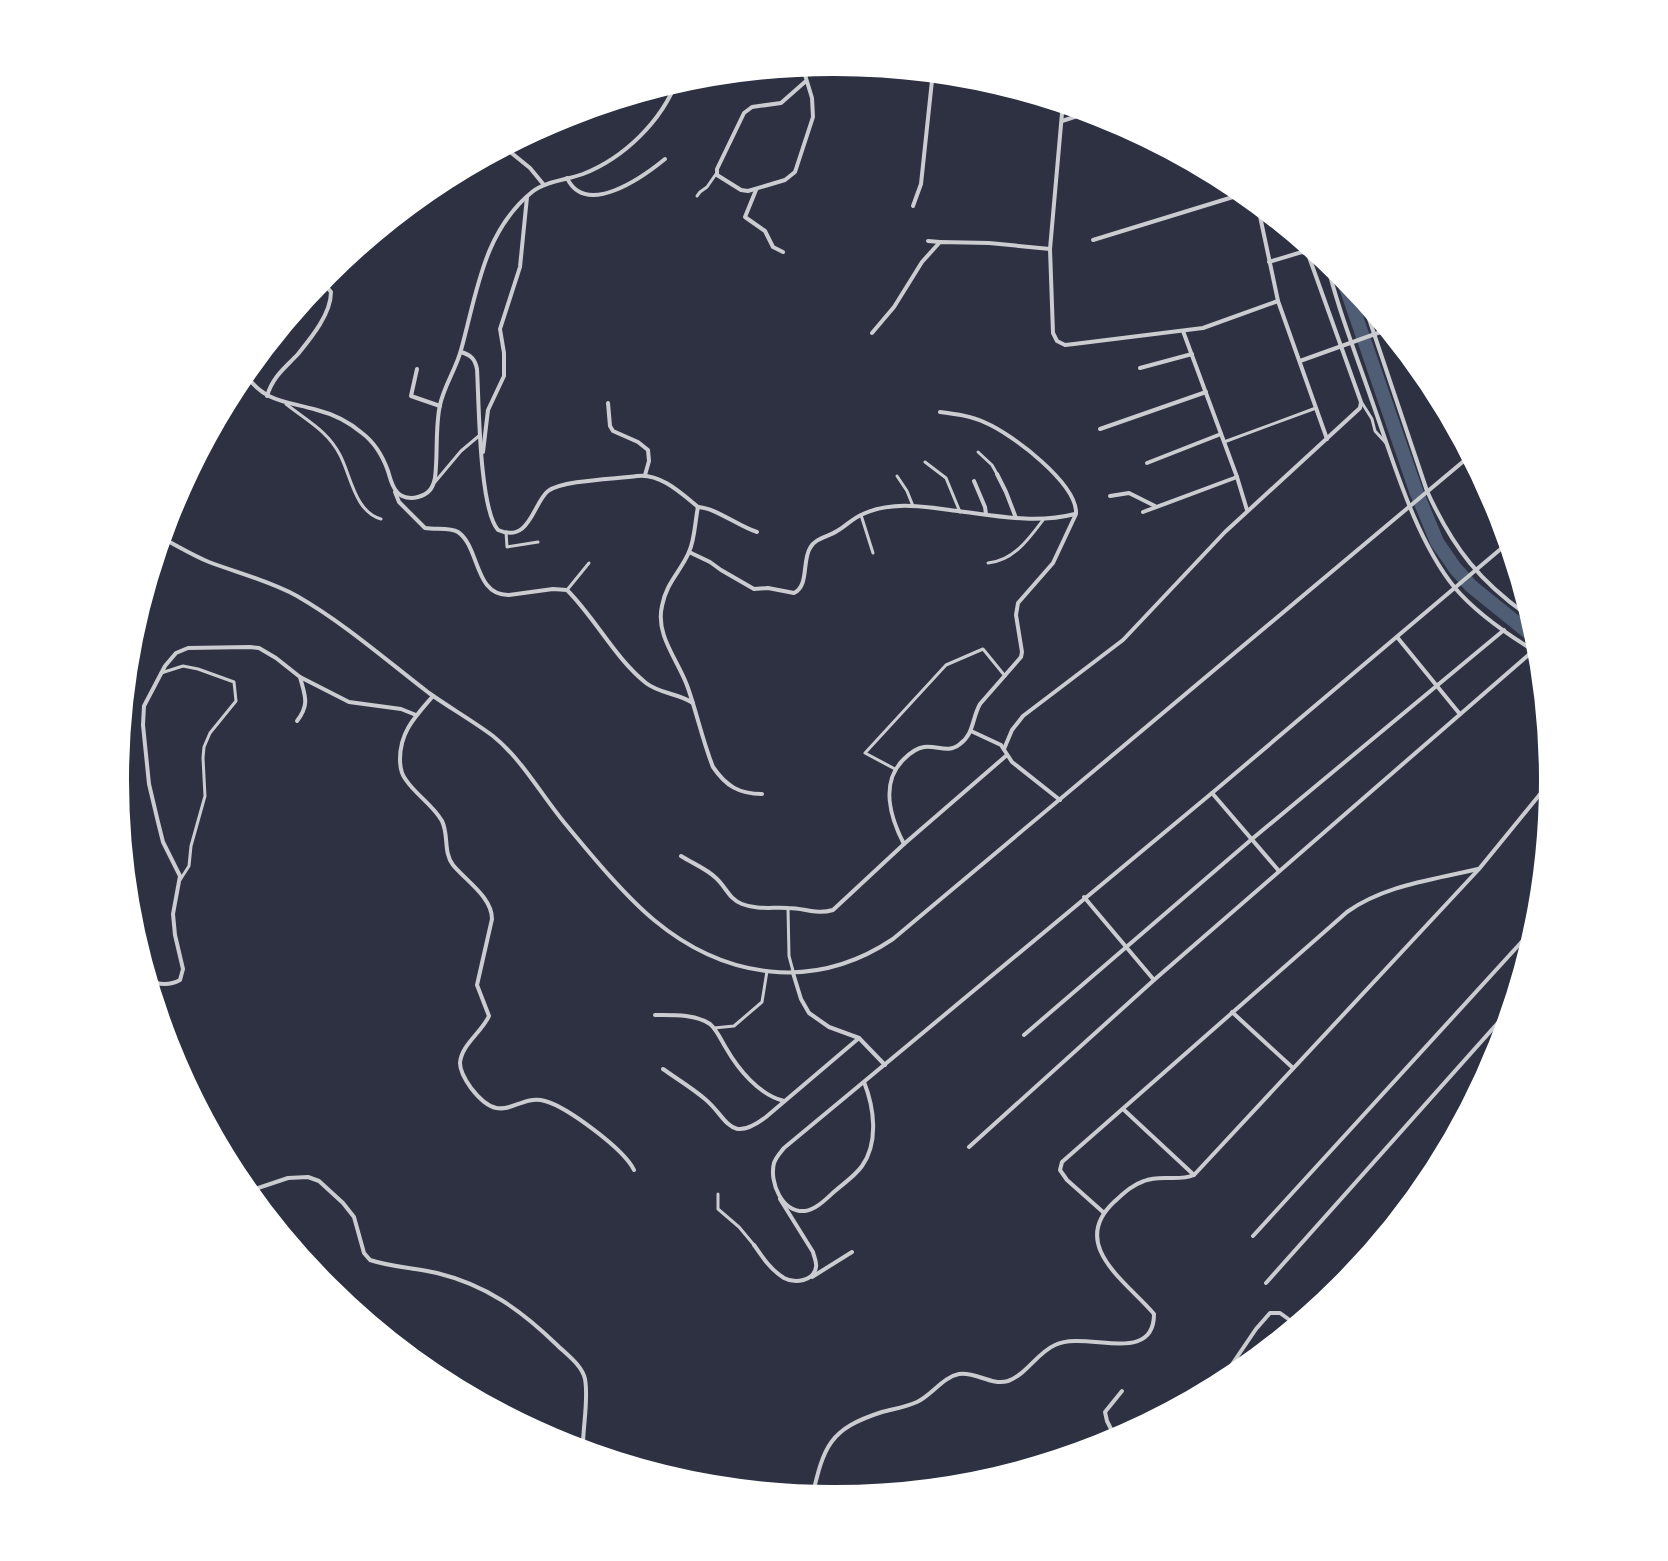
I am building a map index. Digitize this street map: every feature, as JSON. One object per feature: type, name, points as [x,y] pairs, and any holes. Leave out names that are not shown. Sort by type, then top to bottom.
[{"type":"street","points":[[716,174],[741,190],[756,189],[790,177],[798,165],[813,117],[812,98],[804,73]]},
{"type":"street","points":[[913,206],[921,184],[932,79]]},
{"type":"street","points":[[698,196],[716,174],[740,120],[748,109],[781,103],[806,81]]},
{"type":"street","points":[[434,483],[440,406],[461,352],[474,295],[489,248],[507,218],[527,196],[544,185],[584,174],[617,155],[643,133],[673,91]]},
{"type":"street","points":[[1063,110],[1050,249],[1055,339],[1060,343],[1074,344],[1203,328],[1278,301]]},
{"type":"street","points":[[1062,121],[1078,116]]},
{"type":"street","points":[[509,151],[530,168],[544,185]]},
{"type":"street","points":[[567,178],[571,187],[580,193],[597,195],[638,180],[665,159]]},
{"type":"street","points":[[756,189],[745,217],[768,233],[773,247],[783,252]]},
{"type":"street","points":[[482,458],[488,410],[504,376],[504,353],[500,329],[520,267],[527,196]]},
{"type":"street","points":[[1093,240],[1235,196]]},
{"type":"street","points":[[1259,214],[1278,301],[1326,439]]},
{"type":"street","points":[[928,241],[989,243],[1050,249]]},
{"type":"street","points":[[872,333],[894,308],[922,262],[940,242]]},
{"type":"street","points":[[1269,262],[1302,252],[1307,254]]},
{"type":"street","points":[[1308,255],[1361,402],[1372,418],[1377,434],[1387,445]]},
{"type":"street","points":[[1330,276],[1339,308],[1353,341],[1387,445],[1436,558],[1479,612],[1530,649]]},
{"type":"street","points":[[267,396],[277,375],[299,353],[325,314],[331,292],[327,287]]},
{"type":"street","points":[[1366,311],[1426,492],[1441,522],[1473,572],[1521,610]]},
{"type":"street","points":[[1183,331],[1247,510]]},
{"type":"street","points":[[1300,361],[1382,332]]},
{"type":"street","points":[[461,352],[471,356],[476,362],[482,458],[491,517],[495,528],[506,532],[517,530],[530,522],[543,497],[555,488],[577,483],[645,475],[659,480],[698,507],[711,510],[757,532]]},
{"type":"street","points":[[1140,368],[1192,354]]},
{"type":"street","points":[[417,369],[411,396],[440,406]]},
{"type":"street","points":[[250,380],[267,396],[286,404],[321,428],[333,442],[361,505],[372,516],[381,519]]},
{"type":"street","points":[[1100,429],[1206,392]]},
{"type":"street","points":[[1004,749],[1012,730],[1023,716],[1123,639],[1247,510],[1358,410],[1361,402]]},
{"type":"street","points":[[286,404],[327,412],[364,434],[378,451],[399,502],[425,528],[453,530],[459,533],[485,581],[494,592],[509,596],[553,589],[567,590],[620,657],[639,677],[657,690],[685,698],[693,703]]},
{"type":"street","points":[[609,404],[610,426],[613,432],[638,442],[648,450],[649,461],[645,475]]},
{"type":"street","points":[[1224,442],[1317,408]]},
{"type":"street","points":[[904,844],[891,812],[890,784],[895,769],[915,750],[923,747],[952,749],[959,746],[971,731],[975,712],[980,704],[1020,661],[1022,652],[1016,615],[1018,603],[1061,551],[1076,514],[1072,497],[1061,480],[1017,443],[987,423],[940,412]]},
{"type":"street","points":[[1147,463],[1221,434]]},
{"type":"street","points":[[396,491],[404,498],[416,498],[429,491],[461,451],[480,435]]},
{"type":"street","points":[[978,452],[992,465],[1016,518]]},
{"type":"street","points":[[167,541],[206,560],[297,596],[354,635],[433,696],[493,736],[519,761],[567,826],[652,919],[678,938],[702,953],[728,963],[767,972],[793,973],[837,965],[877,949],[910,925],[1465,460]]},
{"type":"street","points":[[925,462],[946,478],[960,512]]},
{"type":"street","points":[[897,476],[913,506]]},
{"type":"street","points":[[1143,512],[1237,477]]},
{"type":"street","points":[[974,481],[986,514]]},
{"type":"street","points":[[1110,496],[1129,493],[1155,507]]},
{"type":"street","points":[[689,552],[713,563],[721,570],[754,588],[794,593],[801,586],[806,556],[811,545],[861,515],[891,506],[913,506],[1043,520],[1076,514]]},
{"type":"street","points":[[698,507],[689,552],[666,592],[661,606],[661,617],[670,652],[687,683],[717,773],[733,789],[762,794]]},
{"type":"street","points":[[861,515],[873,553]]},
{"type":"street","points":[[988,563],[1005,559],[1016,553],[1043,520]]},
{"type":"street","points":[[506,532],[507,547],[538,542]]},
{"type":"street","points":[[808,1278],[816,1266],[813,1252],[785,1210],[777,1193],[773,1170],[778,1155],[1503,547]]},
{"type":"street","points":[[567,590],[589,563]]},
{"type":"street","points":[[1024,1035],[1252,839],[1504,630]]},
{"type":"street","points":[[1396,637],[1459,714]]},
{"type":"street","points":[[180,880],[177,866],[167,851],[161,834],[149,784],[145,755],[144,706],[169,659],[183,649],[250,647],[264,650],[300,677],[349,702],[401,709],[416,715]]},
{"type":"street","points":[[895,769],[866,753],[946,665],[982,649],[1005,676]]},
{"type":"street","points":[[969,1147],[1154,980],[1531,653]]},
{"type":"street","points":[[155,982],[173,983],[180,980],[183,974],[175,935],[174,898],[180,880],[189,866],[190,846],[205,796],[204,747],[210,733],[236,701],[234,682],[183,666],[161,673]]},
{"type":"street","points":[[297,721],[305,709],[306,702],[300,677]]},
{"type":"street","points":[[433,696],[404,733],[400,748],[402,774],[443,823],[447,852],[452,864],[484,898],[492,911],[491,926],[477,985],[489,1016],[460,1061],[463,1075],[473,1090],[497,1108],[514,1107],[535,1099],[550,1102],[619,1149],[627,1157],[634,1170]]},
{"type":"street","points":[[971,731],[1004,749],[1012,762],[1060,800]]},
{"type":"street","points":[[681,856],[717,879],[730,897],[740,903],[822,913],[833,910],[904,844],[1007,755]]},
{"type":"street","points":[[815,1488],[825,1451],[833,1438],[850,1424],[862,1418],[916,1402],[955,1375],[963,1373],[1000,1382],[1008,1381],[1054,1345],[1067,1340],[1129,1344],[1141,1341],[1148,1336],[1154,1322],[1154,1314],[1106,1262],[1098,1248],[1096,1237],[1103,1212],[1131,1188],[1142,1182],[1152,1178],[1182,1179],[1194,1175],[1479,869],[1542,792]]},
{"type":"street","points":[[1212,793],[1279,871]]},
{"type":"street","points":[[1103,1212],[1067,1180],[1060,1170],[1062,1162],[1347,912],[1369,898],[1386,891],[1479,869]]},
{"type":"street","points":[[1084,897],[1154,980]]},
{"type":"street","points":[[788,908],[789,956],[801,999],[809,1013],[829,1027],[859,1038],[885,1065]]},
{"type":"street","points":[[1253,1236],[1524,939]]},
{"type":"street","points":[[714,1028],[734,1026],[762,1002],[767,972]]},
{"type":"street","points":[[1232,1012],[1293,1068]]},
{"type":"street","points":[[655,1015],[695,1017],[714,1028],[741,1070],[766,1093],[785,1101]]},
{"type":"street","points":[[1266,1283],[1501,1020]]},
{"type":"street","points":[[663,1069],[705,1098],[724,1121],[731,1126],[741,1128],[754,1125],[766,1117],[859,1038]]},
{"type":"street","points":[[777,1193],[791,1207],[798,1210],[809,1210],[827,1198],[858,1171],[872,1139],[872,1100],[864,1082]]},
{"type":"street","points":[[1123,1109],[1194,1175]]},
{"type":"street","points":[[256,1189],[288,1178],[315,1178],[326,1186],[354,1217],[364,1253],[369,1260],[439,1274],[471,1285],[506,1301],[527,1317],[574,1362],[584,1376],[586,1394],[583,1442]]},
{"type":"street","points":[[718,1194],[718,1209],[739,1227],[768,1264],[785,1279],[797,1281],[808,1278],[852,1251]]},
{"type":"street","points":[[1228,1370],[1256,1329],[1270,1313],[1280,1313],[1291,1321]]},
{"type":"street","points":[[1113,1432],[1105,1412],[1122,1391]]},
{"type":"waterway","points":[[1348,293],[1416,491],[1437,542],[1471,586],[1526,631]]}]
